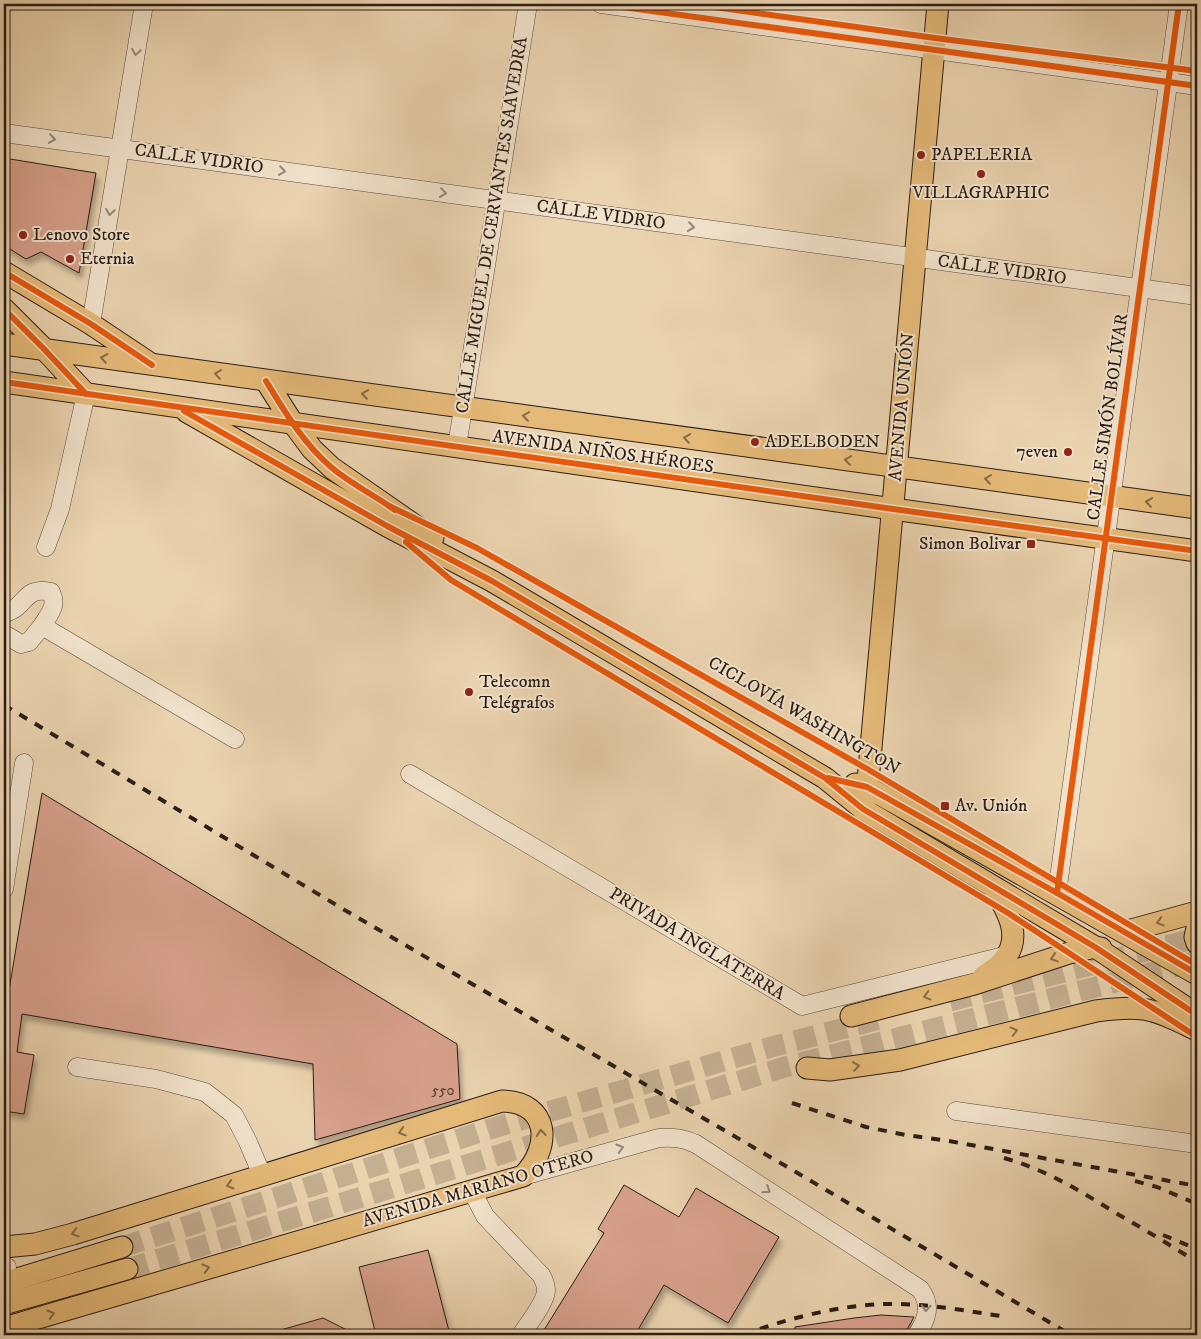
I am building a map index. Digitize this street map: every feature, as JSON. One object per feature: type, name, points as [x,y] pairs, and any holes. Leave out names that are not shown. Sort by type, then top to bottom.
[{"type":"main road","name":"AVENIDA UNIÓN","points":[[863,809],[867,787],[893,509],[938,4]]},
{"type":"main road","points":[[4,272],[91,324],[152,365]]},
{"type":"main road","points":[[4,309],[86,394]]},
{"type":"main road","name":"AVENIDA NIÑOS HÉROES","points":[[4,344],[1197,508]]},
{"type":"main road","points":[[266,381],[312,449],[332,468],[389,506],[492,581]]},
{"type":"main road","name":"AVENIDA NIÑOS HÉROES","points":[[4,382],[893,509],[1197,550]]},
{"type":"main road","points":[[178,407],[387,526],[492,581],[825,778],[863,809],[1095,947],[1197,1015]]},
{"type":"main road","points":[[825,778],[867,787],[1197,974]]},
{"type":"main road","points":[[974,984],[1002,963],[1008,954],[1013,937],[1012,924],[994,888]]},
{"type":"main road","points":[[1124,932],[1197,912]]},
{"type":"main road","points":[[1197,928],[1195,937],[1197,943]]},
{"type":"main road","points":[[850,1016],[974,984],[1070,953],[1095,947],[1118,950],[1144,959],[1197,987]]},
{"type":"main road","points":[[807,1068],[830,1070],[900,1060],[1096,1010],[1143,1009],[1165,1015],[1197,1030]]},
{"type":"main road","points":[[4,1266],[35,1244],[502,1101],[518,1102],[526,1106],[540,1123],[542,1135],[540,1150],[537,1158],[523,1176]]},
{"type":"main road","name":"AVENIDA MARIANO OTERO","points":[[4,1328],[523,1176]]},
{"type":"main road","points":[[4,1266],[114,1250]]},
{"type":"main road","points":[[4,1304],[127,1269]]},
{"type":"street","points":[[91,324],[144,4]]},
{"type":"street","name":"CALLE MIGUEL DE CERVANTES SAAVEDRA","points":[[456,446],[528,4]]},
{"type":"street","points":[[601,4],[1197,86]]},
{"type":"street","name":"CALLE SIMÓN BOLÍVAR","points":[[1057,893],[1179,4]]},
{"type":"street","name":"CALLE VIDRIO","points":[[4,133],[1197,296]]},
{"type":"street","points":[[46,547],[60,510],[86,394]]},
{"type":"street","points":[[4,613],[10,612],[19,605],[26,595],[34,591],[43,590],[51,592],[55,599],[54,606],[42,626],[29,642],[21,644],[4,634]]},
{"type":"street","points":[[42,626],[235,739]]},
{"type":"street","points":[[4,889],[10,817],[24,763]]},
{"type":"street","name":"PRIVADA INGLATERRA","points":[[410,774],[802,1006],[1008,954]]},
{"type":"street","points":[[77,1066],[156,1079],[205,1092],[234,1115],[262,1175]]},
{"type":"street","points":[[956,1111],[1197,1144]]},
{"type":"street","name":"AVENIDA MARIANO OTERO","points":[[523,1176],[659,1138],[673,1137],[685,1139],[696,1144],[920,1289],[927,1298],[928,1306],[923,1333]]},
{"type":"street","points":[[472,1191],[485,1216],[541,1275],[545,1282],[546,1291],[544,1298],[522,1335]]},
{"type":"building","points":[[4,158],[96,173],[79,273],[41,252],[26,259],[5,246],[7,229],[4,228]]},
{"type":"building","points":[[42,793],[457,1044],[460,1099],[315,1140],[313,1064],[22,1014],[17,1052],[34,1055],[24,1114],[4,1111],[4,1020]]},
{"type":"building","points":[[624,1185],[679,1217],[696,1188],[779,1237],[728,1323],[664,1285],[635,1335],[541,1335],[604,1233],[598,1229]]},
{"type":"building","points":[[428,1250],[450,1335],[376,1335],[359,1267]]},
{"type":"building","points":[[881,1315],[914,1317],[904,1335],[795,1335],[795,1327]]},
{"type":"building","points":[[323,1318],[357,1335],[277,1335],[277,1331]]},
{"type":"tunnel","points":[[950,1001],[1197,938]]},
{"type":"tunnel","points":[[127,1269],[785,1067],[1197,961]]},
{"type":"tunnel","points":[[122,1247],[493,1128],[775,1046],[880,1019]]},
{"type":"railway","points":[[4,705],[343,909],[784,1165],[1071,1335]]},
{"type":"railway","points":[[792,1103],[866,1127],[1197,1186]]},
{"type":"railway","points":[[1004,1158],[1033,1168],[1061,1181],[1197,1262]]},
{"type":"railway","points":[[1135,1181],[1157,1187],[1197,1204]]},
{"type":"railway","points":[[1163,1235],[1197,1249]]},
{"type":"railway","points":[[743,1335],[813,1314],[868,1305],[916,1305],[1007,1317]]},
{"type":"cycle path","points":[[601,4],[1197,86]]},
{"type":"cycle path","points":[[693,4],[935,38],[1197,71]]},
{"type":"cycle path","points":[[1057,893],[1179,4]]},
{"type":"cycle path","points":[[4,272],[91,324],[152,365]]},
{"type":"cycle path","points":[[4,309],[86,394]]},
{"type":"cycle path","points":[[266,381],[295,427],[321,458],[346,479],[395,510]]},
{"type":"cycle path","points":[[4,382],[1197,551]]},
{"type":"cycle path","points":[[184,411],[387,526],[492,581],[825,778],[863,809],[1095,947],[1197,1015]]},
{"type":"cycle path","name":"CICLOVÍA WASHINGTON","points":[[389,506],[477,548],[869,770],[1197,965]]},
{"type":"cycle path","points":[[406,542],[451,580],[1008,913],[1197,1037]]},
{"type":"cycle path","points":[[828,778],[867,787],[1197,974]]},
{"type":"place","name":"PAPELERIA","points":[[921,155]]},
{"type":"place","name":"VILLAGRAPHIC","points":[[981,174]]},
{"type":"place","name":"Lenovo Store","points":[[23,235]]},
{"type":"place","name":"Eternia","points":[[70,259]]},
{"type":"place","name":"ADELBODEN","points":[[755,442]]},
{"type":"place","name":"7even","points":[[1068,452]]},
{"type":"place","name":"Simon Bolivar","points":[[1031,544]]},
{"type":"place","name":"Telecomn Telégrafos","points":[[469,692]]},
{"type":"place","name":"Av. Unión","points":[[945,806]]}]
